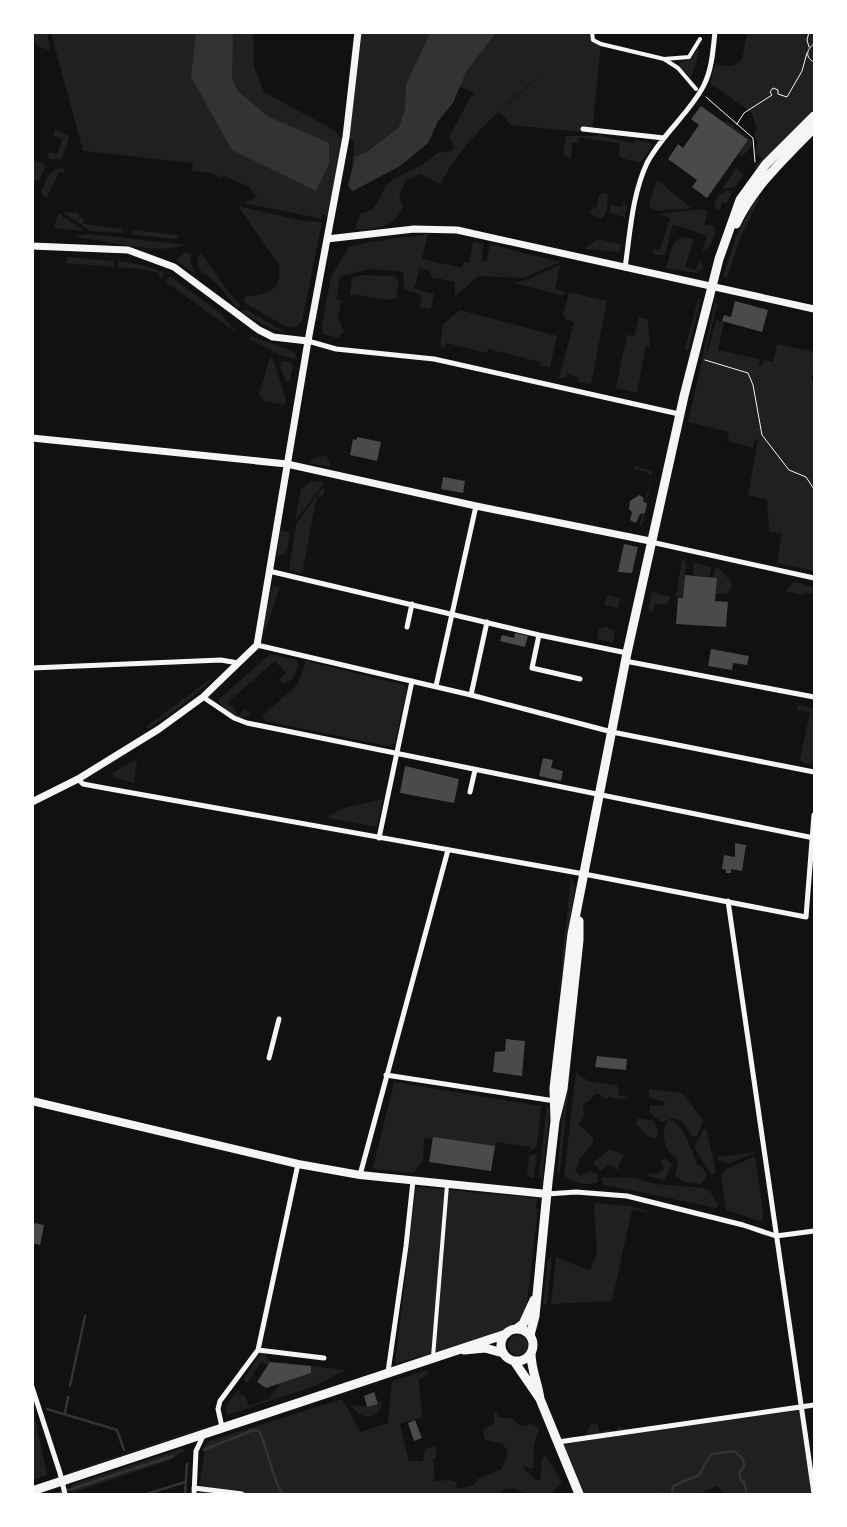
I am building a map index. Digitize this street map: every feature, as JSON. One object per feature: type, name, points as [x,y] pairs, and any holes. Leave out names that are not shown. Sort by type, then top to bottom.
[{"type":"main road","points":[[530,1335],[535,1316],[555,1121],[555,1101],[567,975],[599,795],[650,541],[680,414],[728,228],[740,200],[766,164],[814,116]]},
{"type":"main road","points":[[712,288],[744,207],[767,176],[814,128]]},
{"type":"main road","points":[[555,1121],[563,1089],[579,940],[578,906]]},
{"type":"main road","points":[[32,1102],[298,1164],[360,1176],[547,1194]]},
{"type":"main road","points":[[32,1491],[506,1334],[523,1324],[536,1296]]},
{"type":"main road","points":[[516,1329],[525,1331],[533,1341],[531,1367],[539,1388],[540,1399]]},
{"type":"main road","points":[[503,1353],[501,1344],[506,1334]]},
{"type":"main road","points":[[449,1352],[485,1348],[503,1353],[514,1361],[540,1399],[579,1494]]},
{"type":"main road","points":[[514,1361],[521,1360],[531,1353]]},
{"type":"street","points":[[32,802],[78,779],[159,729],[203,697],[256,645],[308,342],[346,137],[358,32]]},
{"type":"street","points":[[592,32],[593,40],[601,44],[664,59],[689,57],[700,39]]},
{"type":"street","points":[[625,268],[636,196],[643,172],[664,138],[704,86],[710,65],[715,32]]},
{"type":"street","points":[[664,59],[678,68],[696,89]]},
{"type":"street","points":[[583,128],[664,138]]},
{"type":"street","points":[[328,239],[414,229],[457,230],[712,288],[814,309]]},
{"type":"street","points":[[32,246],[128,250],[174,267],[259,330],[273,337],[308,342],[336,349],[434,359],[680,414]]},
{"type":"street","points":[[32,438],[287,464],[814,578]]},
{"type":"street","points":[[436,686],[476,506]]},
{"type":"street","points":[[269,571],[453,613],[626,657],[814,698]]},
{"type":"street","points":[[407,626],[412,604]]},
{"type":"street","points":[[471,695],[487,622]]},
{"type":"street","points":[[539,634],[532,668],[580,679]]},
{"type":"street","points":[[256,645],[436,686],[612,732],[814,772]]},
{"type":"street","points":[[32,668],[220,660],[238,663]]},
{"type":"street","points":[[380,838],[412,681]]},
{"type":"street","points":[[203,697],[234,718],[247,722],[813,838]]},
{"type":"street","points":[[470,792],[475,770]]},
{"type":"street","points":[[78,779],[83,784],[584,874],[806,917],[814,816]]},
{"type":"street","points":[[360,1176],[448,850]]},
{"type":"street","points":[[728,901],[814,1494]]},
{"type":"street","points":[[269,1058],[279,1019]]},
{"type":"street","points":[[386,1075],[555,1101]]},
{"type":"street","points":[[222,1427],[218,1409],[220,1401],[258,1350],[298,1164]]},
{"type":"street","points":[[388,1372],[413,1182]]},
{"type":"street","points":[[433,1357],[447,1185]]},
{"type":"street","points":[[547,1194],[576,1192],[628,1196],[743,1225],[776,1236],[814,1231]]},
{"type":"street","points":[[258,1350],[324,1358]]},
{"type":"street","points":[[32,1387],[65,1494]]},
{"type":"street","points":[[557,1442],[814,1405]]},
{"type":"street","points":[[194,1494],[196,1451],[205,1433]]},
{"type":"street","points":[[194,1488],[242,1494]]},
{"type":"path","points":[[809,32],[807,40],[809,48]]},
{"type":"path","points":[[737,124],[744,113],[772,95],[770,92],[773,88],[778,90],[778,94],[787,97],[802,71],[809,48],[814,44]]},
{"type":"path","points":[[807,53],[809,59],[814,62]]},
{"type":"path","points":[[705,96],[753,138],[755,162]]},
{"type":"path","points":[[705,360],[748,374],[754,385],[762,435],[789,470],[806,477],[814,490]]},
{"type":"shaded area","points":[[33,33],[47,33],[50,50],[39,47],[33,39]]},
{"type":"shaded area","points":[[51,33],[253,33],[254,66],[264,92],[334,130],[340,138],[346,137],[358,33],[430,33],[406,84],[405,108],[399,127],[367,152],[356,157],[352,166],[354,142],[347,137],[332,218],[322,214],[322,219],[244,203],[257,197],[249,187],[223,175],[222,178],[212,173],[192,171],[193,163],[83,151]]},
{"type":"shaded area","points":[[196,33],[233,33],[232,79],[238,91],[267,116],[329,143],[329,164],[316,191],[232,150],[191,77]]},
{"type":"shaded area","points":[[430,33],[496,33],[466,72],[453,103],[438,121],[428,143],[400,166],[353,191],[348,186],[355,157],[367,152],[399,127],[405,108],[406,84]]},
{"type":"shaded area","points":[[496,33],[592,33],[593,40],[601,44],[592,133],[511,125],[499,112],[548,69],[517,95],[488,122],[462,151],[440,184],[421,174],[406,180],[399,196],[403,207],[395,219],[377,228],[355,230],[361,213],[372,209],[390,182],[426,162],[437,153],[452,151],[455,146],[449,137],[470,98],[476,94],[459,86],[466,72]]},
{"type":"shaded area","points":[[747,33],[814,33],[814,109],[756,170],[754,168],[762,158],[756,155],[757,141],[754,134],[757,129],[752,113],[710,83],[715,65],[733,66],[742,59]]},
{"type":"shaded area","points":[[699,46],[691,78],[679,66],[680,63],[692,58]]},
{"type":"shaded area","points":[[723,122],[728,122],[752,141],[752,145],[742,157],[738,154],[748,140]]},
{"type":"shaded area","points":[[55,129],[69,138],[61,160],[51,159],[47,156],[49,152],[57,154],[62,139],[54,136]]},
{"type":"shaded area","points":[[599,134],[604,137],[633,143],[636,140],[650,143],[652,146],[640,163],[621,158],[619,154],[620,143],[579,138],[578,143],[572,143],[571,159],[563,154],[566,136],[597,136]]},
{"type":"shaded area","points":[[33,159],[44,164],[45,168],[39,180],[33,181]]},
{"type":"shaded area","points":[[58,168],[64,169],[64,173],[59,172],[47,197],[44,197],[41,192],[49,174]]},
{"type":"shaded area","points":[[736,168],[744,174],[735,187],[724,189],[723,188]]},
{"type":"shaded area","points":[[657,180],[691,208],[658,211],[651,208],[649,204]]},
{"type":"shaded area","points":[[726,191],[733,191],[726,204],[723,202],[719,211],[715,207],[716,199]]},
{"type":"shaded area","points":[[603,193],[608,195],[608,202],[606,212],[601,219],[589,213],[593,208],[597,207],[599,195]]},
{"type":"shaded area","points":[[758,194],[760,198],[740,239],[727,278],[723,276],[737,234]]},
{"type":"shaded area","points":[[624,201],[627,207],[625,217],[609,213],[611,205],[622,207]]},
{"type":"shaded area","points":[[238,206],[303,221],[322,222],[302,321],[294,328],[287,327],[243,302],[246,296],[267,293],[276,286],[279,265]]},
{"type":"shaded area","points":[[700,209],[708,212],[704,225],[710,224],[716,229],[710,246],[702,252],[707,236],[673,224],[665,255],[654,255],[652,248],[660,250],[670,218],[659,214]]},
{"type":"shaded area","points":[[62,212],[79,213],[79,217],[84,218],[83,224],[123,229],[123,233],[91,231]]},
{"type":"shaded area","points":[[58,213],[83,230],[83,231],[54,228]]},
{"type":"shaded area","points":[[133,230],[178,235],[178,239],[135,235],[132,234]]},
{"type":"shaded area","points":[[90,234],[186,244],[174,248],[161,249],[74,237]]},
{"type":"shaded area","points":[[428,234],[422,259],[462,268],[464,262],[469,263],[473,241],[483,244],[482,261],[487,261],[490,244],[560,262],[524,278],[479,276],[455,296],[455,282],[431,277],[430,271],[420,268],[414,289],[434,294],[431,309],[420,307],[422,295],[404,289],[403,272],[370,269],[340,276],[336,299],[341,300],[338,319],[344,331],[338,338],[323,334],[322,325],[331,277],[349,247]]},
{"type":"shaded area","points":[[681,237],[694,239],[685,266],[696,270],[699,261],[701,261],[703,268],[696,273],[666,268],[673,244]]},
{"type":"shaded area","points":[[597,239],[621,244],[619,252],[585,249]]},
{"type":"shaded area","points":[[184,252],[191,254],[191,262],[195,274],[176,260]]},
{"type":"shaded area","points":[[200,253],[239,303],[238,309],[219,286],[200,270],[197,260]]},
{"type":"shaded area","points":[[67,257],[114,261],[114,267],[66,263]]},
{"type":"shaded area","points":[[119,261],[147,266],[165,273],[161,279],[159,273],[118,267]]},
{"type":"shaded area","points":[[560,265],[555,289],[565,292],[564,296],[514,283],[526,280]]},
{"type":"shaded area","points":[[361,275],[394,276],[399,281],[396,298],[389,300],[350,294],[352,278]]},
{"type":"shaded area","points":[[170,276],[219,312],[238,334],[166,282]]},
{"type":"shaded area","points":[[569,292],[607,301],[591,384],[577,382],[579,378],[567,374],[565,378],[559,378],[574,322],[565,319],[563,315]]},
{"type":"shaded area","points":[[698,299],[701,299],[688,351],[685,348]]},
{"type":"shaded area","points":[[715,302],[717,305],[706,351],[708,351],[716,320],[724,322],[718,350],[760,359],[758,365],[762,366],[764,360],[773,362],[777,344],[814,352],[814,373],[811,379],[814,381],[814,571],[777,563],[782,534],[769,531],[767,500],[748,495],[758,440],[755,439],[753,448],[727,441],[729,432],[688,422]]},
{"type":"shaded area","points":[[245,309],[287,333],[270,328],[241,312]]},
{"type":"shaded area","points":[[460,310],[557,336],[550,367],[540,366],[540,362],[488,349],[487,353],[446,343],[444,348],[440,347],[443,324]]},
{"type":"shaded area","points":[[639,317],[648,319],[650,347],[646,346],[637,393],[616,388],[627,335],[634,336]]},
{"type":"shaded area","points":[[251,336],[290,350],[295,353],[297,359],[282,356],[249,339]]},
{"type":"shaded area","points":[[270,357],[273,359],[286,399],[285,405],[264,401],[259,395]]},
{"type":"shaded area","points":[[283,361],[289,362],[293,366],[289,382],[286,381],[280,367]]},
{"type":"shaded area","points":[[326,455],[331,464],[330,467],[309,463],[312,459]]},
{"type":"shaded area","points":[[635,466],[652,471],[644,520],[639,529],[651,476],[647,472],[634,469]]},
{"type":"shaded area","points":[[312,481],[324,483],[295,521],[301,489]]},
{"type":"shaded area","points":[[322,488],[325,489],[322,497],[317,496],[302,573],[289,570],[296,524]]},
{"type":"shaded area","points":[[280,530],[290,533],[287,551],[277,558]]},
{"type":"shaded area","points":[[682,560],[686,561],[683,598],[676,597]]},
{"type":"shaded area","points":[[694,563],[712,567],[709,577],[693,575]]},
{"type":"shaded area","points":[[715,567],[719,568],[732,583],[728,593],[715,594],[717,578],[713,577]]},
{"type":"shaded area","points":[[794,582],[814,587],[814,594],[804,592],[803,595],[786,591]]},
{"type":"shaded area","points":[[272,586],[280,587],[266,629],[263,628]]},
{"type":"shaded area","points":[[652,592],[671,597],[666,604],[655,604],[652,612],[648,611]]},
{"type":"shaded area","points":[[607,595],[620,598],[618,608],[604,605]]},
{"type":"shaded area","points":[[605,626],[615,631],[613,643],[597,639],[599,628],[604,628]]},
{"type":"shaded area","points":[[270,654],[297,660],[299,666],[292,679],[284,684],[279,679],[286,673],[275,661],[228,702],[239,715],[245,709],[251,715],[239,718],[225,710],[218,700]]},
{"type":"shaded area","points":[[306,661],[404,685],[407,689],[395,743],[387,746],[265,721],[262,716],[297,685]]},
{"type":"shaded area","points":[[210,679],[211,681],[180,707],[148,729],[147,726]]},
{"type":"shaded area","points":[[797,705],[814,708],[814,765],[805,764],[800,760],[810,712],[798,710]]},
{"type":"shaded area","points":[[137,759],[134,783],[118,779],[111,774]]},
{"type":"shaded area","points":[[383,799],[377,827],[327,818],[340,809]]},
{"type":"shaded area","points":[[571,877],[575,886],[558,1000]]},
{"type":"shaded area","points":[[572,1053],[560,1171],[557,1174],[569,1054]]},
{"type":"shaded area","points":[[576,1072],[588,1081],[616,1085],[619,1089],[618,1095],[630,1098],[617,1099],[609,1097],[606,1099],[599,1094],[595,1094],[589,1101],[583,1104],[584,1115],[579,1124],[593,1138],[594,1142],[579,1159],[578,1166],[575,1169],[580,1176],[591,1171],[597,1174],[598,1182],[589,1184],[564,1176]]},
{"type":"shaded area","points":[[394,1082],[541,1106],[537,1147],[529,1152],[530,1147],[496,1142],[495,1146],[424,1138],[423,1161],[414,1173],[373,1168]]},
{"type":"shaded area","points":[[649,1089],[682,1093],[702,1119],[703,1123],[697,1136],[692,1137],[683,1122],[674,1118],[661,1122],[649,1112],[650,1106],[662,1106],[665,1102],[649,1098]]},
{"type":"shaded area","points":[[547,1105],[550,1110],[542,1179],[539,1176]]},
{"type":"shaded area","points":[[638,1118],[654,1121],[658,1133],[656,1139],[648,1136],[636,1124]]},
{"type":"shaded area","points":[[669,1120],[679,1126],[698,1166],[701,1166],[707,1175],[701,1184],[684,1182],[675,1176],[678,1162],[676,1157],[668,1151],[664,1140],[664,1129]]},
{"type":"shaded area","points":[[704,1129],[707,1131],[716,1172],[712,1175],[694,1147]]},
{"type":"shaded area","points":[[610,1149],[624,1155],[619,1164],[619,1170],[608,1164],[601,1171],[593,1163]]},
{"type":"shaded area","points":[[756,1152],[729,1164],[718,1160],[718,1157]]},
{"type":"shaded area","points":[[537,1153],[534,1178],[527,1176],[529,1156]]},
{"type":"shaded area","points":[[755,1156],[763,1212],[763,1218],[760,1221],[726,1210],[721,1174],[727,1169]]},
{"type":"shaded area","points":[[664,1158],[672,1164],[664,1180],[648,1176],[647,1173],[657,1174],[664,1169],[661,1161]]},
{"type":"shaded area","points":[[602,1177],[635,1178],[655,1184],[705,1188],[712,1194],[718,1205],[716,1208],[605,1185],[602,1183]]},
{"type":"shaded area","points":[[416,1187],[537,1198],[536,1209],[538,1209],[527,1304],[522,1318],[494,1333],[478,1340],[395,1364]]},
{"type":"shaded area","points":[[594,1203],[631,1206],[650,1212],[632,1210],[612,1301],[551,1304],[556,1257],[590,1271],[597,1252]]},
{"type":"shaded area","points":[[552,1256],[547,1305],[543,1304],[548,1259]]},
{"type":"shaded area","points":[[518,1335],[525,1338],[528,1345],[525,1352],[518,1355],[511,1352],[508,1345],[511,1338]]},
{"type":"shaded area","points":[[261,1353],[264,1353],[270,1362],[268,1365],[261,1362],[247,1383],[243,1380]]},
{"type":"shaded area","points":[[311,1366],[346,1370],[312,1387],[227,1415],[226,1406],[237,1391],[241,1390],[239,1395],[245,1396],[249,1406],[269,1399],[279,1384],[311,1373]]},
{"type":"shaded area","points":[[428,1370],[427,1376],[419,1379],[422,1417],[400,1424],[409,1461],[423,1461],[425,1449],[436,1446],[436,1458],[433,1459],[435,1481],[449,1480],[456,1482],[457,1489],[474,1485],[478,1479],[502,1469],[508,1452],[503,1444],[485,1440],[483,1430],[494,1423],[494,1410],[500,1418],[512,1418],[520,1426],[531,1424],[539,1429],[534,1445],[533,1469],[522,1466],[534,1479],[540,1480],[542,1460],[545,1455],[561,1480],[561,1484],[551,1494],[525,1494],[516,1489],[504,1489],[501,1494],[198,1494],[206,1442],[342,1399],[361,1432],[388,1423],[392,1381]]},
{"type":"shaded area","points":[[383,1400],[379,1412],[367,1417],[360,1414],[350,1405],[367,1407]]},
{"type":"shaded area","points":[[801,1407],[814,1494],[725,1494],[717,1486],[699,1494],[580,1494],[557,1442],[585,1438],[590,1425],[594,1423],[598,1425],[599,1431],[602,1432],[608,1430],[616,1431],[619,1426],[630,1431]]},
{"type":"shaded area","points":[[33,1409],[47,1475],[32,1480]]},
{"type":"shaded area","points":[[204,1428],[69,1473],[69,1472]]},
{"type":"shaded area","points":[[180,1449],[187,1449],[170,1460],[71,1493],[71,1485]]},
{"type":"building","points":[[701,106],[748,140],[707,198],[692,187],[697,180],[668,159],[678,144],[683,148],[699,125],[691,119]]},
{"type":"building","points":[[735,301],[768,310],[762,332],[722,321],[724,315],[731,317]]},
{"type":"building","points":[[357,437],[381,442],[377,461],[350,455],[353,439],[356,440]]},
{"type":"building","points":[[443,477],[465,481],[463,493],[441,489]]},
{"type":"building","points":[[639,495],[644,498],[643,501],[647,504],[645,513],[640,514],[636,523],[630,520],[632,512],[629,509],[630,501]]},
{"type":"building","points":[[624,544],[638,547],[632,573],[618,572]]},
{"type":"building","points":[[685,575],[717,578],[715,601],[728,602],[726,627],[676,624],[678,598],[683,598]]},
{"type":"building","points":[[515,633],[528,636],[525,647],[500,641],[502,635],[514,638]]},
{"type":"building","points":[[711,649],[749,656],[747,665],[733,663],[732,670],[708,666]]},
{"type":"building","points":[[543,758],[553,760],[551,768],[563,771],[561,781],[539,776]]},
{"type":"building","points":[[405,766],[459,779],[454,803],[400,793]]},
{"type":"building","points":[[735,843],[746,845],[742,871],[731,869],[731,873],[726,873],[726,870],[722,869],[724,855],[735,857]]},
{"type":"building","points":[[506,1039],[525,1041],[522,1076],[493,1072],[495,1052],[505,1051]]},
{"type":"building","points":[[597,1056],[627,1059],[626,1070],[595,1067]]},
{"type":"building","points":[[433,1137],[495,1146],[491,1171],[429,1162]]},
{"type":"building","points":[[35,1223],[44,1225],[40,1245],[32,1243],[32,1227]]},
{"type":"building","points":[[270,1362],[311,1366],[311,1373],[266,1388],[257,1382]]},
{"type":"building","points":[[374,1392],[378,1404],[367,1407],[364,1396]]},
{"type":"building","points":[[415,1420],[422,1438],[414,1441],[408,1423]]},
{"type":"waterway","points":[[70,1386],[85,1316]]},
{"type":"waterway","points":[[65,1413],[68,1397]]},
{"type":"waterway","points":[[47,1409],[117,1430],[124,1450]]},
{"type":"waterway","points":[[204,1450],[253,1430],[259,1431],[282,1494]]},
{"type":"waterway","points":[[672,1494],[673,1486],[699,1475],[711,1454],[734,1451],[743,1459],[744,1467],[739,1473],[747,1494]]},
{"type":"waterway","points":[[56,1494],[173,1456]]},
{"type":"waterway","points":[[185,1494],[187,1464]]},
{"type":"waterway","points":[[147,1494],[185,1482]]},
{"type":"waterway","points":[[652,1494],[662,1494]]}]
